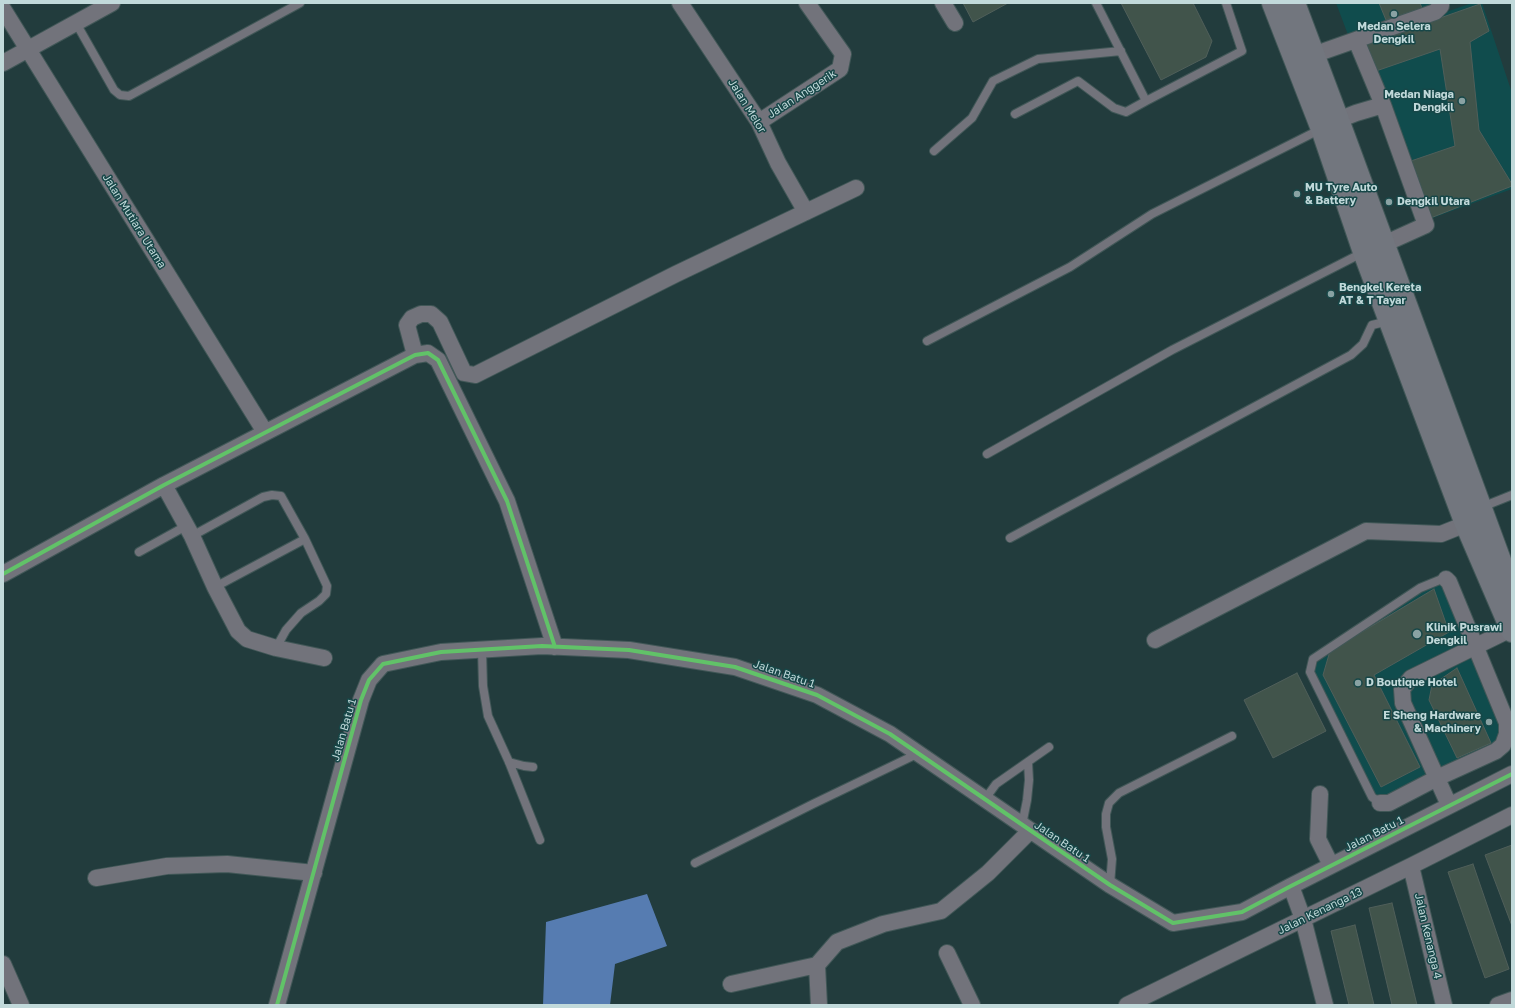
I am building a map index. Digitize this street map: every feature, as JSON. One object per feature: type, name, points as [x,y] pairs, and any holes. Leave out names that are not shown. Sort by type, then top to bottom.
[{"type":"main road","points":[[1273,3],[1330,125],[1374,248],[1481,508],[1512,593]]},
{"type":"main road","points":[[1294,3],[1313,55],[1330,125]]},
{"type":"main road","points":[[1374,248],[1390,320],[1466,524],[1512,630]]},
{"type":"street","points":[[3,63],[112,3]]},
{"type":"street","name":"Jalan Anggerik","points":[[759,122],[840,69],[843,54],[807,3]]},
{"type":"street","points":[[943,3],[955,23]]},
{"type":"street","points":[[1313,55],[1435,12],[1441,6],[1441,3]]},
{"type":"street","name":"Jalan Melor","points":[[683,4],[759,122],[778,163],[806,212]]},
{"type":"street","name":"Jalan Mutiara Utama","points":[[3,9],[265,432]]},
{"type":"street","points":[[1356,40],[1383,105],[1426,225],[1374,248]]},
{"type":"street","points":[[1330,125],[1356,113],[1383,105]]},
{"type":"street","points":[[415,355],[407,324],[412,318],[421,314],[431,314],[440,322],[464,373],[475,375],[676,274],[856,188]]},
{"type":"street","points":[[3,574],[164,485],[265,432],[415,355],[428,353],[438,360],[507,501],[555,647]]},
{"type":"street","points":[[164,485],[189,531],[215,587],[238,631],[247,639],[276,648],[324,658]]},
{"type":"street","points":[[1155,640],[1366,531],[1441,534],[1466,524]]},
{"type":"street","points":[[1380,804],[1389,802],[1496,751],[1503,745],[1507,723],[1449,582],[1446,579]]},
{"type":"street","points":[[1449,805],[1403,703],[1402,689],[1411,678],[1512,630]]},
{"type":"street","name":"Jalan Batu 1","points":[[277,1005],[361,700],[369,680],[383,664],[441,652],[542,646],[629,650],[735,667],[817,695],[890,734],[1110,885],[1173,923],[1242,912],[1331,865],[1512,774]]},
{"type":"street","points":[[1320,794],[1318,839],[1331,865]]},
{"type":"street","name":"Jalan Kenanga 13","points":[[1136,1003],[1512,815]]},
{"type":"street","points":[[731,984],[817,965],[837,942],[883,924],[941,910],[988,873],[1026,828]]},
{"type":"street","points":[[96,878],[167,866],[227,864],[314,873]]},
{"type":"street","name":"Jalan Kenanga 4","points":[[1411,866],[1444,1005]]},
{"type":"street","points":[[1291,886],[1303,919],[1325,1005]]},
{"type":"street","points":[[947,953],[972,1005]]},
{"type":"street","points":[[3,964],[21,1005]]},
{"type":"street","points":[[817,965],[819,1005]]},
{"type":"street","points":[[1499,1005],[1512,1000]]},
{"type":"lane","points":[[76,23],[114,90],[120,95],[128,96],[300,3]]},
{"type":"lane","points":[[1096,3],[1146,101]]},
{"type":"lane","points":[[1015,114],[1078,81],[1114,108],[1126,112],[1242,51],[1226,3]]},
{"type":"lane","points":[[934,151],[972,118],[993,81],[1038,59],[1121,52]]},
{"type":"lane","points":[[927,341],[1070,266],[1152,214],[1330,125]]},
{"type":"lane","points":[[987,454],[1172,350],[1374,248]]},
{"type":"lane","points":[[1010,538],[1351,355],[1363,344],[1372,325],[1390,320]]},
{"type":"lane","points":[[139,552],[263,497],[272,494],[281,496],[305,539],[327,586],[326,594],[319,601],[301,613],[286,630],[276,648]]},
{"type":"lane","points":[[1481,508],[1512,495]]},
{"type":"lane","points":[[215,587],[305,539]]},
{"type":"lane","points":[[1380,804],[1372,797],[1310,672],[1313,659],[1420,588],[1442,579],[1446,579]]},
{"type":"lane","points":[[482,650],[483,686],[488,716],[510,762],[540,840]]},
{"type":"lane","points":[[1110,885],[1112,859],[1106,814],[1109,803],[1119,793],[1232,736]]},
{"type":"lane","points":[[985,799],[996,784],[1049,747]]},
{"type":"lane","points":[[695,863],[919,753]]},
{"type":"lane","points":[[510,762],[533,767]]},
{"type":"lane","points":[[1026,828],[1029,780],[1028,762]]},
{"type":"shaded area","points":[[1336,3],[1439,3],[1443,13],[1472,3],[1482,3],[1512,93],[1512,189],[1419,223]]},
{"type":"shaded area","points":[[1441,582],[1502,724],[1497,743],[1388,798],[1378,798],[1374,793],[1314,672],[1316,663],[1422,591]]},
{"type":"water","points":[[647,894],[667,946],[615,964],[610,1005],[543,1005],[546,922]]},
{"type":"building","points":[[963,3],[1008,3],[973,22]]},
{"type":"building","points":[[1121,3],[1193,3],[1212,41],[1206,57],[1161,80]]},
{"type":"building","name":"Medan Selera Dengkil","points":[[1379,3],[1420,3],[1422,8],[1386,20]]},
{"type":"building","name":"Medan Niaga Dengkil","points":[[1480,4],[1489,31],[1470,42],[1479,130],[1512,186],[1428,219],[1408,162],[1455,146],[1440,49],[1376,71],[1366,44]]},
{"type":"building","points":[[1434,589],[1449,632],[1374,675],[1420,767],[1381,787],[1323,675],[1330,651]]},
{"type":"building","points":[[1457,668],[1491,743],[1457,758],[1429,700],[1432,685]]},
{"type":"building","points":[[1297,673],[1326,731],[1273,758],[1244,700]]},
{"type":"building","points":[[1512,845],[1512,926],[1485,855]]},
{"type":"building","points":[[1473,864],[1509,969],[1485,978],[1448,872]]},
{"type":"building","points":[[1392,903],[1417,1005],[1392,1005],[1369,908]]},
{"type":"building","points":[[1355,925],[1374,1005],[1349,1005],[1331,931]]},
{"type":"cycle path","points":[[3,574],[164,485],[415,355],[428,353],[438,360],[507,501],[555,647]]},
{"type":"cycle path","points":[[277,1005],[361,700],[369,680],[383,664],[441,652],[542,646],[629,650],[735,667],[817,695],[890,734],[1110,885],[1173,923],[1242,912],[1512,774]]},
{"type":"place","name":"Medan Selera Dengkil","points":[[1394,14]]},
{"type":"place","name":"Medan Niaga Dengkil","points":[[1462,101]]},
{"type":"place","name":"MU Tyre Auto & Battery","points":[[1297,194]]},
{"type":"place","name":"Dengkil Utara","points":[[1389,202]]},
{"type":"place","name":"Bengkel Kereta AT & T Tayar","points":[[1331,294]]},
{"type":"place","name":"Klinik Pusrawi Dengkil","points":[[1417,634]]},
{"type":"place","name":"D Boutique Hotel","points":[[1358,683]]},
{"type":"place","name":"E Sheng Hardware & Machinery","points":[[1489,722]]}]
